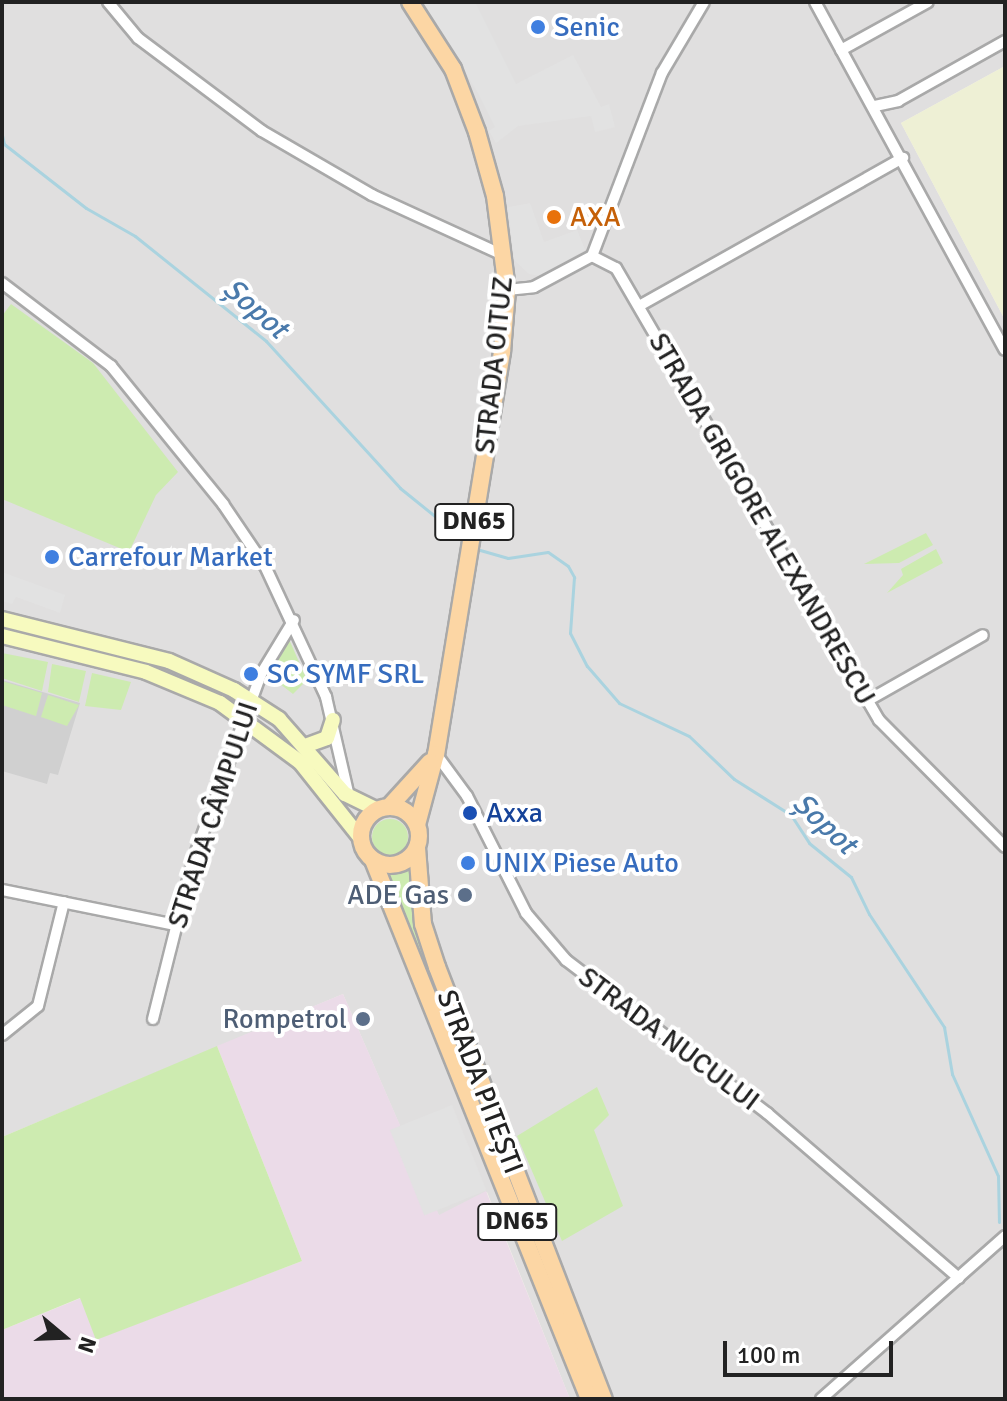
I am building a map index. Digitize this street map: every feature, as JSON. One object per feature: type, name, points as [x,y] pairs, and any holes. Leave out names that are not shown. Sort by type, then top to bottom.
[{"type":"main road","name":"DN65","points":[[410,2],[453,69],[477,132],[505,256]]},
{"type":"main road","name":"STRADA OITUZ","points":[[417,825],[436,754],[502,352],[507,290],[505,256]]},
{"type":"main road","points":[[383,809],[408,813],[417,825],[417,848],[402,863],[373,860],[362,840],[366,821],[383,809],[436,754]]},
{"type":"main road","name":"STRADA PITEȘTI","points":[[417,848],[428,941],[589,1399]]},
{"type":"main road","name":"STRADA PITEȘTI","points":[[373,860],[546,1272],[604,1399]]},
{"type":"street","name":"STRADA OITUZ","points":[[108,2],[138,38],[262,131],[372,195],[505,256]]},
{"type":"street","points":[[507,290],[534,287],[592,256],[662,73],[704,2]]},
{"type":"street","points":[[815,2],[875,106],[1005,350]]},
{"type":"street","points":[[841,50],[928,2]]},
{"type":"street","points":[[875,106],[898,101],[1005,41]]},
{"type":"street","points":[[639,306],[903,158]]},
{"type":"street","name":"STRADA GRIGORE ALEXANDRESCU","points":[[592,256],[616,268],[879,720],[1005,847]]},
{"type":"street","points":[[2,283],[111,366],[145,404],[231,516],[294,620],[333,720],[349,797]]},
{"type":"street","points":[[2,619],[169,661],[251,700],[305,746],[349,797],[383,809]]},
{"type":"street","name":"STRADA CÂMPULUI","points":[[153,1019],[175,925],[244,718],[273,649],[294,620]]},
{"type":"street","points":[[867,701],[983,635]]},
{"type":"street","points":[[2,636],[169,680],[244,718],[300,762],[362,840]]},
{"type":"street","points":[[305,746],[327,738],[333,720]]},
{"type":"street","name":"STRADA NUCULUI","points":[[436,754],[474,808],[526,913],[566,960],[767,1113],[959,1278]]},
{"type":"street","points":[[2,890],[175,925]]},
{"type":"street","points":[[2,1035],[38,1006],[64,902]]},
{"type":"street","points":[[821,1399],[1005,1236]]},
{"type":"shaded area","points":[[2,2],[1005,2],[1005,66],[901,123],[1005,320],[1005,1399],[570,1399],[487,1192],[439,1216],[343,994],[2,1137]]},
{"type":"shaded area","points":[[422,2],[475,2],[516,84],[573,55],[601,107],[609,104],[615,127],[595,132],[591,116],[518,126],[496,143],[489,131],[495,127],[478,93]]},
{"type":"shaded area","points":[[530,203],[544,242],[577,230],[585,250],[541,276],[529,274],[514,260],[508,207]]},
{"type":"shaded area","points":[[2,572],[65,595],[60,613],[16,597],[12,604],[2,601]]},
{"type":"shaded area","points":[[2,680],[80,703],[58,775],[50,773],[47,784],[2,771]]},
{"type":"shaded area","points":[[343,994],[439,1215],[486,1191],[570,1399],[2,1399],[2,1330],[81,1298],[97,1339],[302,1261],[217,1046]]},
{"type":"shaded area","points":[[452,1105],[486,1190],[424,1215],[390,1130]]},
{"type":"green space","points":[[1005,66],[1005,320],[901,123]]},
{"type":"green space","points":[[11,304],[93,363],[178,472],[156,495],[129,552],[2,499],[2,316]]},
{"type":"green space","points":[[926,533],[933,545],[899,563],[864,564]]},
{"type":"green space","points":[[936,549],[943,563],[887,593],[903,575],[901,569]]},
{"type":"green space","points":[[288,637],[307,680],[293,694],[267,674]]},
{"type":"green space","points":[[2,653],[48,662],[42,691],[2,678]]},
{"type":"green space","points":[[52,664],[86,671],[79,702],[48,692]]},
{"type":"green space","points":[[92,673],[131,682],[121,710],[85,706]]},
{"type":"green space","points":[[2,681],[42,693],[36,716],[2,705]]},
{"type":"green space","points":[[48,695],[79,705],[67,726],[41,717]]},
{"type":"green space","points":[[390,819],[403,824],[408,837],[403,850],[390,855],[377,850],[372,837],[377,824]]},
{"type":"green space","points":[[411,867],[423,952],[454,1039],[447,1043],[386,872]]},
{"type":"green space","points":[[217,1046],[302,1261],[96,1340],[80,1298],[2,1330],[2,1137]]},
{"type":"green space","points":[[597,1087],[609,1115],[594,1130],[623,1206],[562,1241],[517,1136]]},
{"type":"waterway","name":"Șopot","points":[[2,135],[4,144],[86,208],[135,236],[266,341],[400,488],[462,538]]},
{"type":"waterway","name":"Șopot","points":[[480,550],[508,558],[548,552],[568,566],[574,577],[570,633],[587,666],[619,703],[689,736],[734,779],[791,815],[809,843],[851,877],[869,914],[944,1027],[952,1074],[998,1176],[999,1222]]},
{"type":"place","name":"Senic","points":[[538,27]]},
{"type":"place","name":"AXA","points":[[554,217]]},
{"type":"place","name":"Carrefour Market","points":[[52,557]]},
{"type":"place","name":"SC SYMF SRL","points":[[251,674]]},
{"type":"place","name":"Axxa","points":[[470,813]]},
{"type":"place","name":"UNIX Piese Auto","points":[[468,863]]},
{"type":"place","name":"ADE Gas","points":[[465,895]]},
{"type":"place","name":"Rompetrol","points":[[363,1019]]}]
